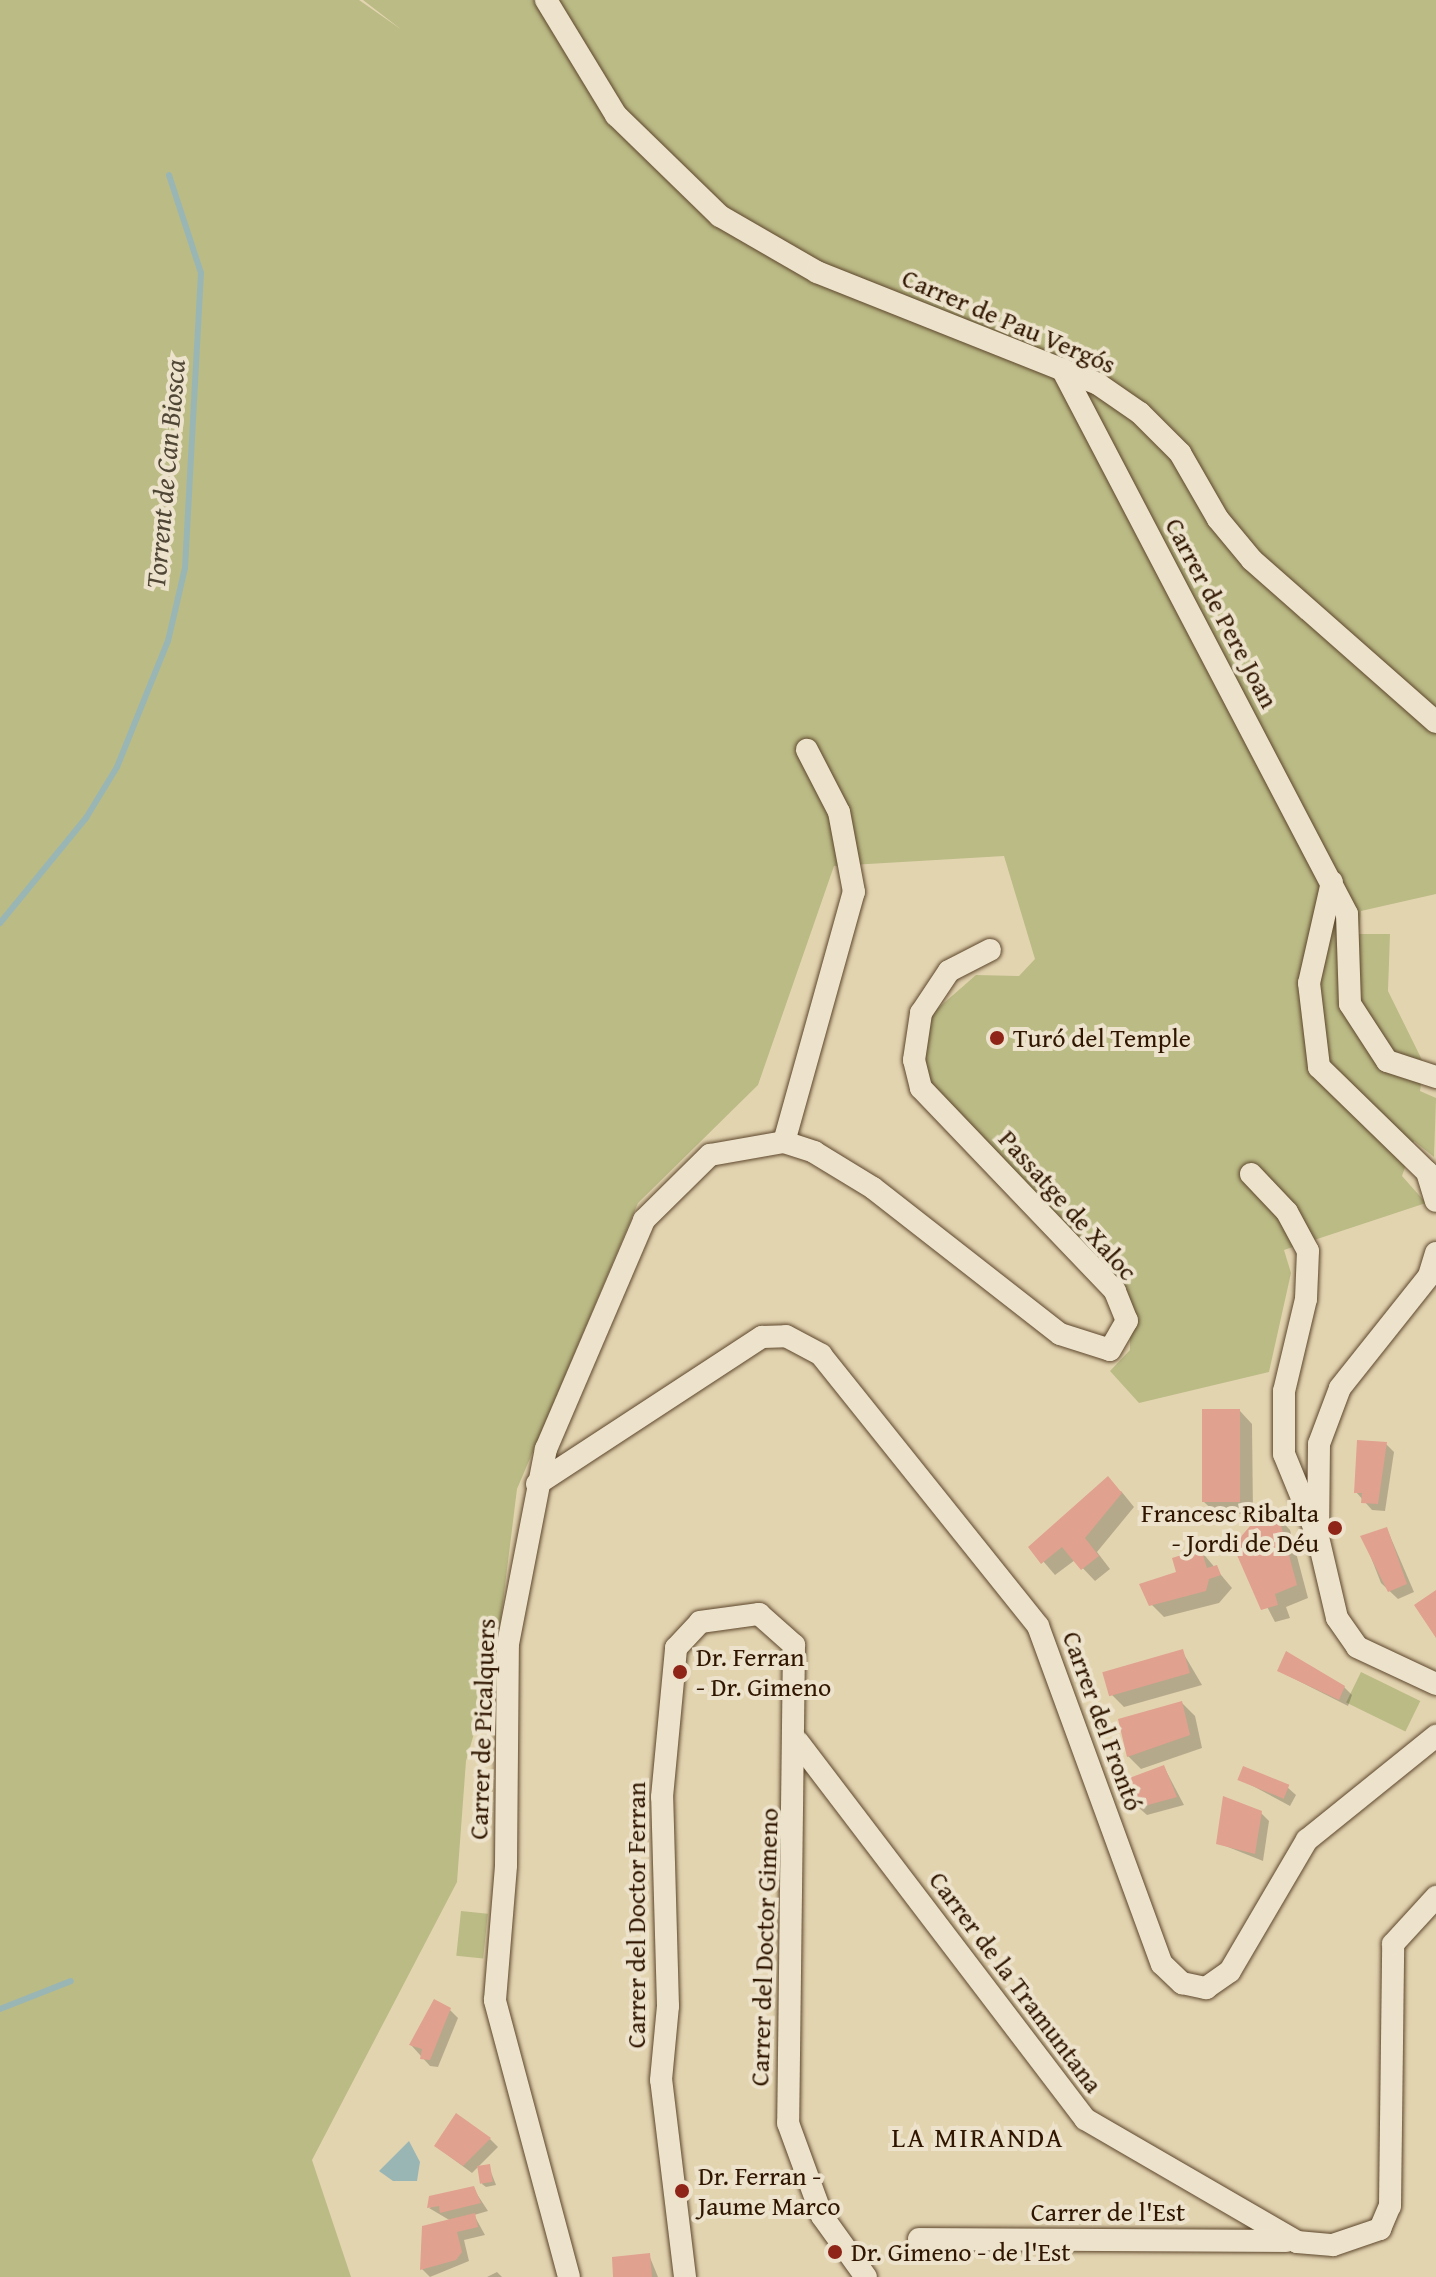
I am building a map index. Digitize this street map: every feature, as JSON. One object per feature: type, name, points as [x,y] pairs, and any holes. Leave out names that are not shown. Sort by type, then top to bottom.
[{"type":"street","name":"Carrer de Pau Vergós","points":[[546,0],[616,115],[720,216],[817,272],[1062,369],[1140,413],[1180,453],[1218,519],[1252,560],[1436,722]]},
{"type":"street","name":"Carrer de Pere Joan","points":[[1062,369],[1347,914],[1350,1004],[1387,1061],[1436,1077]]},
{"type":"street","points":[[784,1142],[854,892],[839,812],[807,750]]},
{"type":"street","points":[[1332,882],[1309,983],[1319,1067],[1427,1172],[1436,1201]]},
{"type":"street","name":"Passatge de Xaloc","points":[[784,1142],[873,1188],[1060,1334],[1110,1350],[1127,1321],[1115,1291],[921,1088],[914,1060],[921,1013],[949,971],[990,950]]},
{"type":"street","name":"Carrer de Picalquers","points":[[569,2277],[495,2000],[506,1865],[508,1644],[537,1484],[644,1220],[710,1155],[784,1142]]},
{"type":"street","points":[[1251,1174],[1287,1212],[1308,1251],[1306,1299],[1284,1391],[1284,1454],[1318,1537],[1337,1618],[1357,1647],[1436,1684]]},
{"type":"street","points":[[1318,1537],[1319,1444],[1340,1388],[1429,1276],[1436,1253]]},
{"type":"street","name":"Carrer del Frontó","points":[[537,1484],[762,1337],[786,1336],[821,1355],[1038,1626],[1162,1964],[1182,1983],[1206,1988],[1230,1971],[1307,1840],[1436,1736]]},
{"type":"street","name":"Carrer del Doctor Gimeno","points":[[759,1614],[794,1645],[798,1742],[788,2123],[840,2241],[866,2277]]},
{"type":"street","name":"Carrer del Doctor Ferran","points":[[685,2277],[661,2080],[668,2006],[662,1797],[676,1648],[700,1622],[759,1614]]},
{"type":"street","name":"Carrer de la Tramuntana","points":[[798,1742],[1085,2119],[1297,2242],[1333,2245],[1380,2229],[1392,2199],[1393,1944],[1436,1897]]},
{"type":"street","name":"Carrer de l'Est","points":[[919,2239],[1297,2242]]},
{"type":"green space","points":[[0,0],[359,0],[402,30],[363,0],[1436,0],[1436,894],[1361,911],[1359,934],[1390,934],[1388,991],[1424,1064],[1420,1091],[1436,1098],[1434,1157],[1414,1141],[1402,1176],[1426,1203],[1284,1250],[1291,1273],[1269,1372],[1139,1403],[1110,1371],[1130,1350],[1130,1309],[935,1095],[923,1066],[929,1016],[976,975],[1019,976],[1035,959],[1004,856],[834,866],[758,1085],[638,1203],[517,1489],[496,1658],[466,1761],[457,1882],[312,2160],[351,2277],[0,2277]]},
{"type":"green space","points":[[1361,1672],[1420,1701],[1405,1731],[1346,1703]]},
{"type":"green space","points":[[461,1911],[488,1914],[483,1959],[456,1956]]},
{"type":"water","points":[[409,2141],[420,2162],[417,2181],[393,2181],[379,2171]]},
{"type":"building","points":[[1202,1409],[1240,1409],[1240,1502],[1202,1502]]},
{"type":"building","points":[[1357,1440],[1387,1442],[1378,1504],[1361,1503],[1362,1493],[1354,1493]]},
{"type":"building","points":[[1108,1476],[1122,1493],[1085,1538],[1099,1556],[1081,1570],[1062,1547],[1041,1564],[1028,1547]]},
{"type":"building","points":[[1278,1514],[1297,1585],[1275,1594],[1278,1605],[1261,1610],[1233,1546],[1256,1519]]},
{"type":"building","points":[[1387,1527],[1407,1584],[1388,1592],[1360,1536]]},
{"type":"building","points":[[1201,1549],[1207,1568],[1217,1565],[1221,1575],[1209,1579],[1206,1591],[1149,1606],[1139,1584],[1176,1572],[1172,1558]]},
{"type":"building","points":[[1436,1590],[1436,1638],[1414,1605]]},
{"type":"building","points":[[1183,1649],[1190,1673],[1109,1696],[1102,1672]]},
{"type":"building","points":[[1286,1651],[1345,1686],[1339,1700],[1277,1671]]},
{"type":"building","points":[[1182,1701],[1190,1735],[1127,1757],[1118,1719]]},
{"type":"building","points":[[1164,1765],[1177,1797],[1137,1808],[1124,1780]]},
{"type":"building","points":[[1243,1766],[1289,1785],[1284,1799],[1237,1780]]},
{"type":"building","points":[[1223,1796],[1262,1811],[1255,1854],[1216,1844]]},
{"type":"building","points":[[434,1999],[451,2008],[430,2060],[420,2059],[422,2049],[409,2045]]},
{"type":"building","points":[[456,2113],[491,2138],[463,2166],[434,2146]]},
{"type":"building","points":[[490,2164],[493,2182],[480,2184],[477,2166]]},
{"type":"building","points":[[474,2186],[481,2203],[440,2213],[439,2206],[427,2208],[429,2196]]},
{"type":"building","points":[[475,2213],[478,2227],[457,2232],[462,2252],[456,2260],[420,2270],[422,2226]]},
{"type":"building","points":[[650,2253],[652,2277],[613,2277],[612,2257]]},
{"type":"waterway","name":"Torrent de Can Biosca","points":[[0,923],[86,818],[117,767],[168,641],[185,568],[201,273],[169,175]]},
{"type":"waterway","points":[[0,2009],[71,1981]]},
{"type":"place","name":"Turó del Temple","points":[[997,1038]]},
{"type":"place","name":"Francesc Ribalta - Jordi de Déu","points":[[1335,1528]]},
{"type":"place","name":"Dr. Ferran - Dr. Gimeno","points":[[680,1672]]},
{"type":"place","name":"Dr. Ferran - Jaume Marco","points":[[682,2191]]},
{"type":"place","name":"Dr. Gimeno - de l'Est","points":[[835,2252]]},
{"type":"district","name":"LA MIRANDA","points":[[978,2137]]}]
